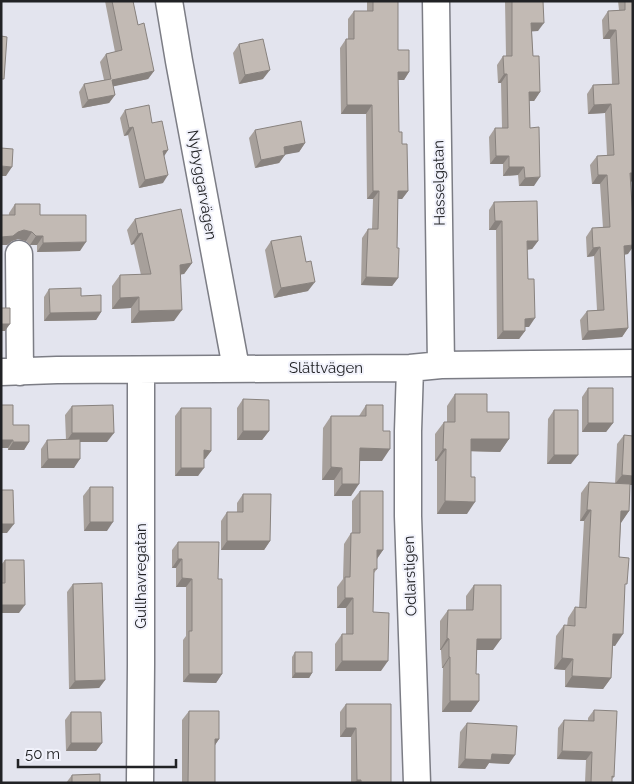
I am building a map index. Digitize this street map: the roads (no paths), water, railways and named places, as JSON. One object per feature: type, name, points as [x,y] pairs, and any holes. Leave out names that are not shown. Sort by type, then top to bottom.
[{"type":"street","name":"Nybyggarvägen","points":[[169,1],[236,368]]},
{"type":"street","name":"Hasselgatan","points":[[436,1],[441,365]]},
{"type":"street","name":"Slättvägen","points":[[19,254],[10,372],[236,368],[410,368],[441,365],[633,363]]},
{"type":"street","name":"Odlarstigen","points":[[410,368],[408,516],[417,783]]},
{"type":"street","name":"Gullhavregatan","points":[[140,783],[141,370]]}]
